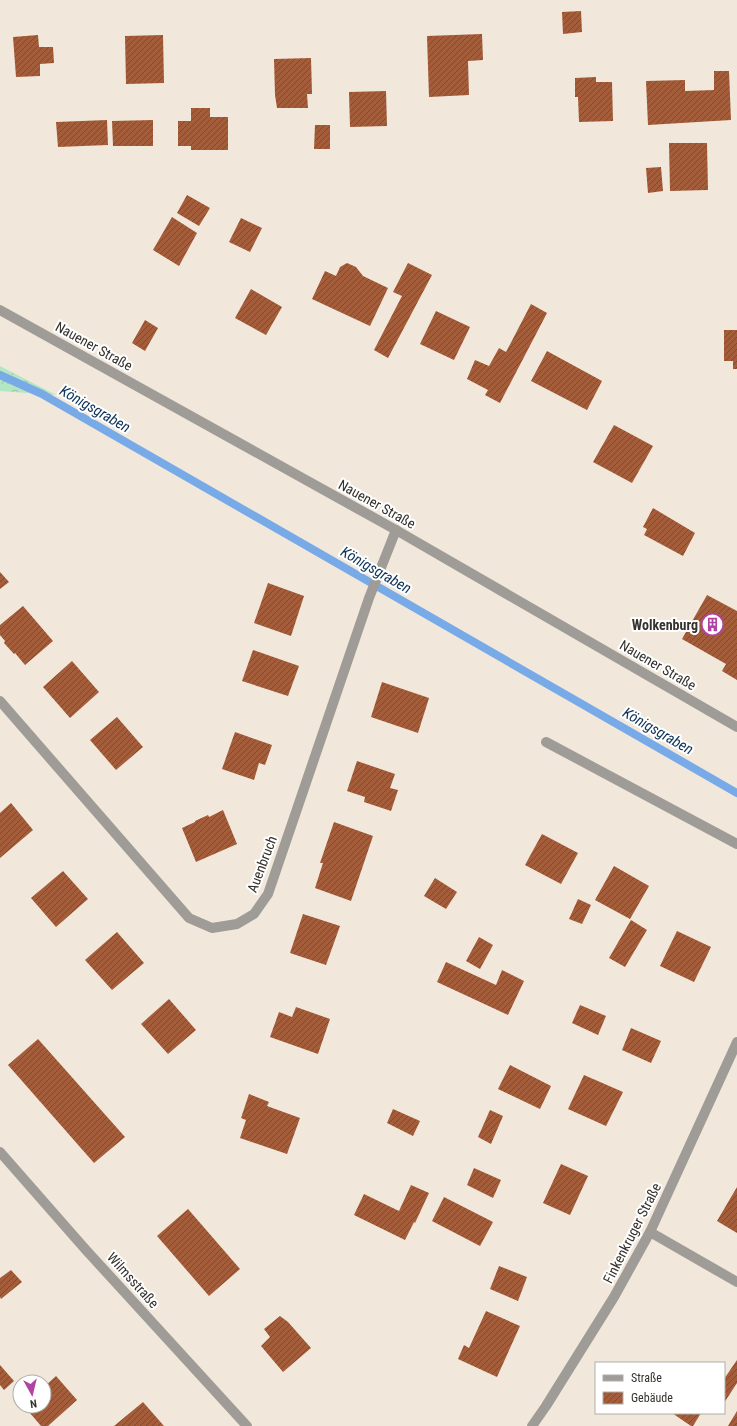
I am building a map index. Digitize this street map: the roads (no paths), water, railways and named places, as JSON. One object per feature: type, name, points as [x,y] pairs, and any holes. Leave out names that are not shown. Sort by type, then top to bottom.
[{"type":"street","name":"Nauener Straße","points":[[0,310],[396,530],[737,727]]},
{"type":"street","name":"Auenbruch","points":[[0,701],[189,918],[212,928],[237,924],[254,914],[268,894],[369,598],[396,530]]},
{"type":"street","points":[[546,742],[737,844]]},
{"type":"street","name":"Finkenkruger Straße","points":[[532,1426],[614,1297],[650,1232],[737,1042]]},
{"type":"street","name":"Wilmsstraße","points":[[0,1152],[86,1250],[247,1426]]},
{"type":"street","points":[[650,1232],[737,1282]]},
{"type":"waterway","name":"Königsgraben","points":[[0,375],[42,394],[737,793]]},
{"type":"place","name":"Wolkenburg","points":[[713,625]]}]
